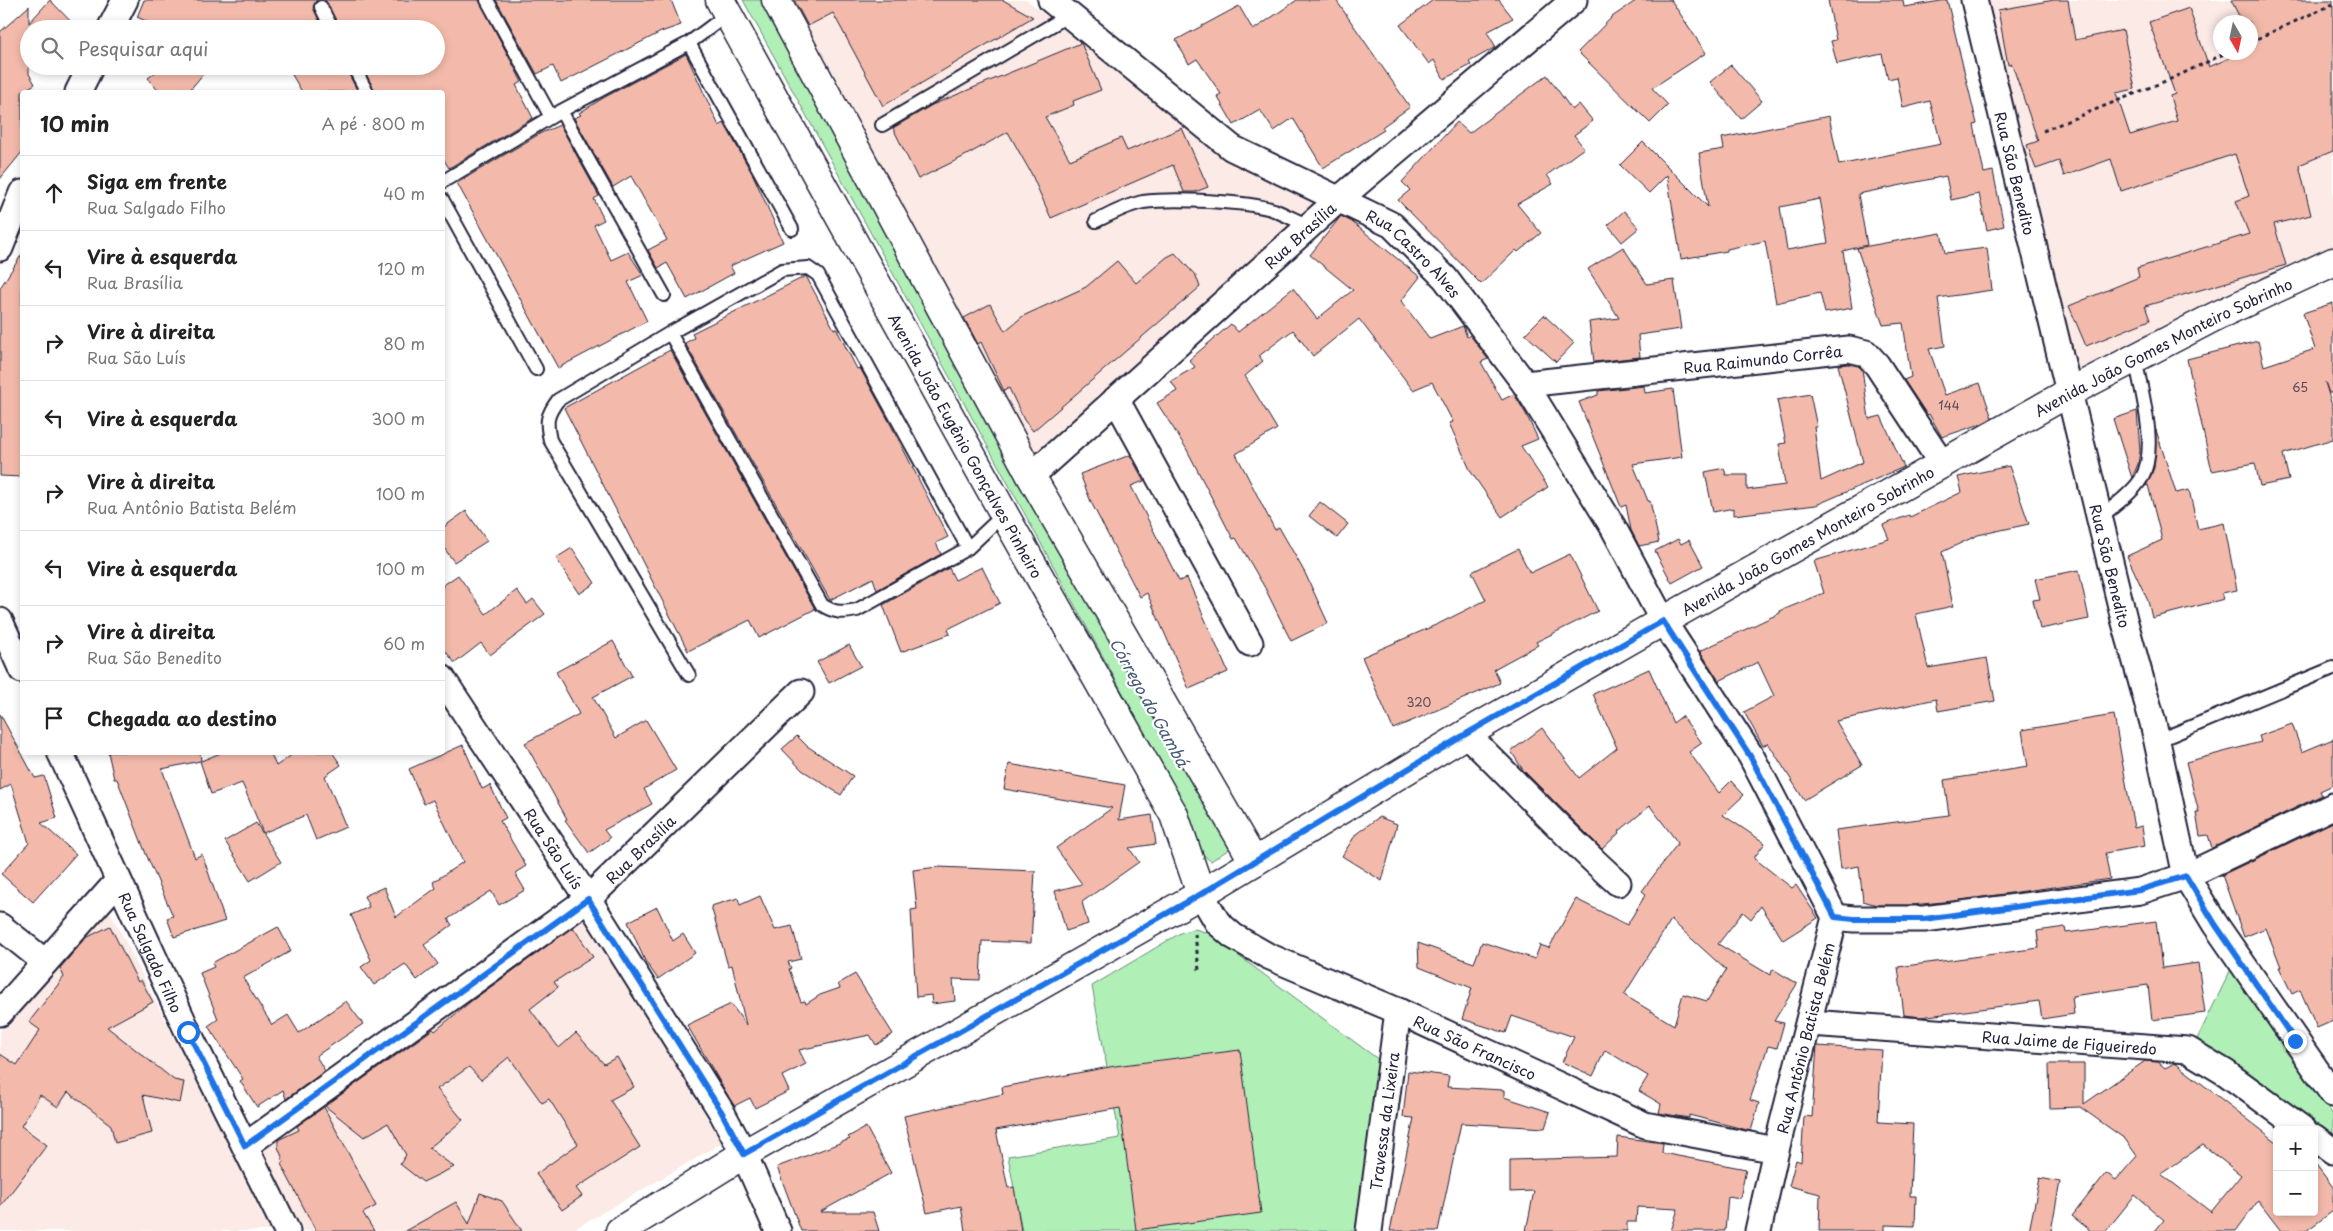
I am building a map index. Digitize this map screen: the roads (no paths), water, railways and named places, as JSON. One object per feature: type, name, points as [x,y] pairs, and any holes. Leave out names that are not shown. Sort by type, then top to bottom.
[{"type":"street","points":[[115,20],[125,0]]},
{"type":"street","points":[[776,0],[1031,476],[1254,862]]},
{"type":"street","name":"Rua Brasília","points":[[1031,476],[1338,200],[1574,0]]},
{"type":"street","name":"Rua São Benedito","points":[[1974,0],[2068,393],[2157,741],[2186,876],[2215,924],[2333,1094]]},
{"type":"street","name":"Avenida João Eugênio Gonçalves Pinheiro","points":[[724,7],[1004,514],[1174,815],[1190,900]]},
{"type":"street","name":"Rua Castro Alves","points":[[1060,7],[1232,148],[1392,225],[1445,278],[1525,384],[1613,527],[1663,621]]},
{"type":"street","points":[[79,90],[86,75]]},
{"type":"street","points":[[0,248],[20,198]]},
{"type":"street","name":"Avenida João Gomes Monteiro Sobrinho","points":[[620,1231],[744,1154],[1190,900],[1466,734],[1663,621],[2068,393],[2216,316],[2333,262]]},
{"type":"street","name":"Rua Raimundo Corrêa","points":[[1525,384],[1849,349],[1866,353],[1878,365],[1942,464]]},
{"type":"street","points":[[1116,399],[1250,643]]},
{"type":"street","points":[[0,621],[20,666]]},
{"type":"street","points":[[1663,621],[1750,756],[1835,917],[1854,919],[1924,919],[2140,890],[2186,876],[2333,806]]},
{"type":"street","name":"Rua São Luís","points":[[445,683],[588,899],[721,1111],[744,1154],[778,1231]]},
{"type":"street","name":"Rua Brasília","points":[[245,1146],[588,899],[801,692]]},
{"type":"street","points":[[1466,734],[1578,848],[1618,883]]},
{"type":"street","name":"Rua Salgado Filho","points":[[61,755],[188,1032],[287,1231]]},
{"type":"street","points":[[0,1013],[118,881]]},
{"type":"street","name":"Rua São Francisco","points":[[1190,900],[1240,940],[1268,956],[1398,1011],[1645,1125],[1776,1150]]},
{"type":"street","name":"Rua Antônio Batista Belém","points":[[1758,1231],[1776,1150],[1810,1023],[1835,917]]},
{"type":"street","points":[[0,926],[45,962]]},
{"type":"street","name":"Travessa da Lixeira","points":[[1369,1231],[1398,1011]]},
{"type":"street","name":"Rua Jaime de Figueiredo","points":[[1810,1023],[2188,1050],[2226,1073],[2299,1126]]},
{"type":"street","points":[[2318,1140],[2333,1151]]},
{"type":"lane","points":[[487,0],[664,295]]},
{"type":"lane","points":[[321,7],[328,20]]},
{"type":"lane","points":[[445,180],[556,114],[688,43],[724,7]]},
{"type":"lane","points":[[882,126],[1060,7]]},
{"type":"lane","points":[[688,43],[792,229]]},
{"type":"lane","points":[[358,75],[367,90]]},
{"type":"lane","points":[[1096,221],[1124,207],[1143,202],[1210,202],[1250,205],[1273,210],[1309,226]]},
{"type":"lane","points":[[445,204],[536,369]]},
{"type":"lane","points":[[688,675],[550,440],[546,423],[551,410],[558,400],[670,333],[782,270],[808,268],[818,275],[968,548]]},
{"type":"lane","points":[[670,333],[822,605],[833,612],[842,613],[857,610],[968,548],[1004,514]]},
{"type":"lane","points":[[2100,518],[2131,491],[2142,478],[2147,462],[2149,440],[2136,358]]},
{"type":"lane","points":[[2157,741],[2333,668]]},
{"type":"water label","name":"Córrego do Gambá","points":[[1150,702]]}]
